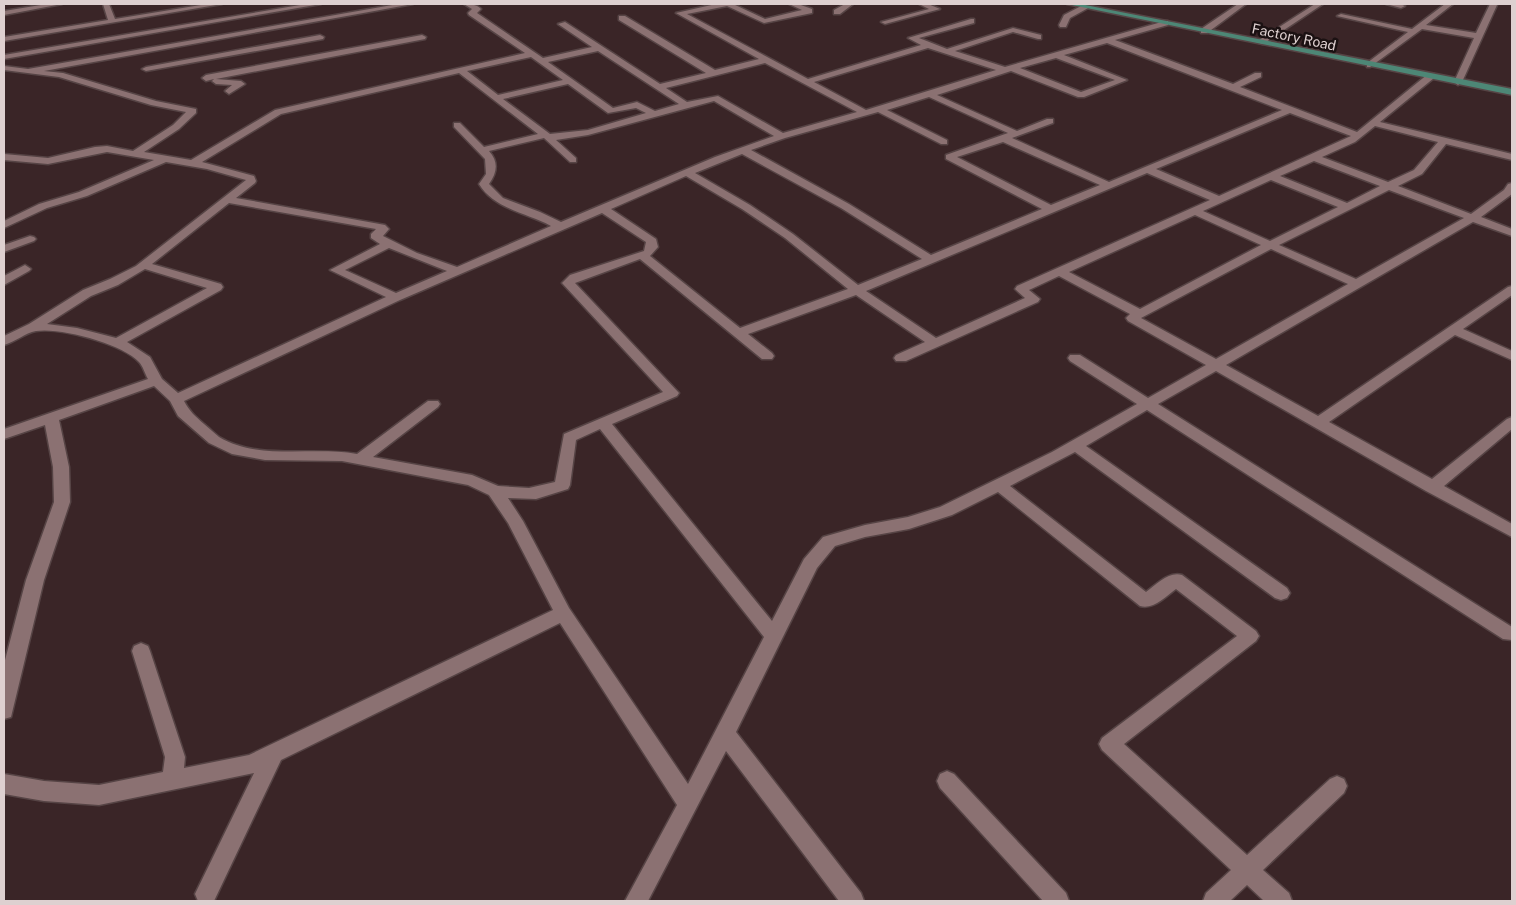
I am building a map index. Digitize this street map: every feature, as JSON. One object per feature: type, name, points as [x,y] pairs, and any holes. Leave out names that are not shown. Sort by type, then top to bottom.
[{"type":"main road","name":"Factory Road","points":[[1071,4],[1512,92]]},
{"type":"street","points":[[4,13],[58,4]]},
{"type":"street","points":[[106,4],[112,21]]},
{"type":"street","points":[[4,39],[112,21],[168,8],[218,4]]},
{"type":"street","points":[[4,57],[297,5],[317,4]]},
{"type":"street","points":[[28,71],[408,4]]},
{"type":"street","points":[[467,4],[477,10],[472,14],[532,54],[611,111],[637,105],[654,114]]},
{"type":"street","points":[[792,4],[809,11],[764,21],[727,4],[680,13],[866,113]]},
{"type":"street","points":[[836,4],[847,5]]},
{"type":"street","points":[[885,22],[936,10],[922,4]]},
{"type":"street","points":[[1260,42],[1319,4]]},
{"type":"street","points":[[1390,4],[1401,6]]},
{"type":"street","points":[[1370,65],[1449,4]]},
{"type":"street","points":[[297,5],[327,46]]},
{"type":"street","points":[[837,12],[847,5]]},
{"type":"street","points":[[1204,31],[1237,5]]},
{"type":"street","points":[[1458,82],[1493,5]]},
{"type":"street","points":[[44,6],[46,15]]},
{"type":"street","points":[[1063,25],[1068,17],[1086,7]]},
{"type":"street","points":[[168,8],[208,80],[241,84],[229,91]]},
{"type":"street","points":[[1341,16],[1479,36]]},
{"type":"street","points":[[622,18],[714,73]]},
{"type":"street","points":[[971,21],[912,38],[928,45],[1008,69],[1081,95]]},
{"type":"street","points":[[47,23],[48,32]]},
{"type":"street","points":[[176,399],[396,297],[743,150],[782,136],[866,113],[1165,23]]},
{"type":"street","points":[[562,24],[686,105]]},
{"type":"street","points":[[948,51],[1013,30],[1038,37]]},
{"type":"street","points":[[146,69],[201,69],[327,46],[422,37]]},
{"type":"street","points":[[1107,40],[1357,135]]},
{"type":"street","points":[[807,82],[928,45]]},
{"type":"street","points":[[201,69],[327,46]]},
{"type":"street","points":[[542,61],[599,48]]},
{"type":"street","points":[[192,164],[278,112],[532,54]]},
{"type":"street","points":[[1056,55],[1123,80],[1066,100]]},
{"type":"street","points":[[659,87],[766,60]]},
{"type":"street","points":[[6,69],[60,75],[154,103],[193,111],[176,127],[136,153]]},
{"type":"street","points":[[460,70],[546,136],[573,160]]},
{"type":"street","points":[[1233,87],[1258,76]]},
{"type":"street","points":[[901,358],[1034,300],[1021,289],[1219,200],[1357,135],[1431,76]]},
{"type":"street","points":[[496,98],[569,80]]},
{"type":"street","points":[[930,94],[1016,134]]},
{"type":"street","points":[[483,150],[546,136],[560,138],[584,133],[715,98],[782,136]]},
{"type":"street","points":[[879,109],[944,142]]},
{"type":"street","points":[[738,333],[857,290],[1290,110]]},
{"type":"street","points":[[1050,122],[949,157],[1050,209]]},
{"type":"street","points":[[1374,123],[1512,157]]},
{"type":"street","points":[[457,125],[490,158],[491,174],[484,184],[487,192],[498,200],[539,215],[561,227]]},
{"type":"street","points":[[1003,138],[1108,185]]},
{"type":"street","points":[[1444,141],[1418,172],[1270,245],[1132,318],[1512,531]]},
{"type":"street","points":[[4,157],[48,161],[96,150],[136,153],[208,166],[250,178],[251,181],[143,265],[114,282],[87,293],[34,326],[4,341]]},
{"type":"street","points":[[743,150],[845,206],[930,259]]},
{"type":"street","points":[[1312,157],[1512,233]]},
{"type":"street","points":[[4,225],[43,206],[83,194],[164,159]]},
{"type":"street","points":[[1147,169],[1219,200]]},
{"type":"street","points":[[688,173],[746,207],[789,236],[857,290],[935,343]]},
{"type":"street","points":[[1270,176],[1348,207]]},
{"type":"street","points":[[636,901],[689,804],[810,564],[829,541],[865,531],[909,523],[946,511],[999,485],[1148,404],[1486,210],[1508,192],[1512,186]]},
{"type":"street","points":[[228,200],[381,227],[384,229],[377,234],[377,238],[414,255],[458,271]]},
{"type":"street","points":[[34,326],[66,329],[124,345],[145,360],[156,381],[176,399],[183,413],[214,440],[237,450],[265,455],[342,456],[472,480],[495,491],[525,496],[562,485],[569,437],[672,393],[568,283],[574,278],[648,253],[652,247],[652,241],[604,209]]},
{"type":"street","points":[[1195,211],[1357,284]]},
{"type":"street","points":[[4,249],[30,240]]},
{"type":"street","points":[[390,243],[336,270],[396,297]]},
{"type":"street","points":[[642,255],[767,356]]},
{"type":"street","points":[[116,343],[217,287],[143,265]]},
{"type":"street","points":[[4,281],[25,269]]},
{"type":"street","points":[[1060,272],[1140,314]]},
{"type":"street","points":[[1318,423],[1512,290]]},
{"type":"street","points":[[1454,330],[1512,356]]},
{"type":"street","points":[[1075,358],[1509,634]]},
{"type":"street","points":[[4,434],[156,381]]},
{"type":"street","points":[[360,459],[433,404]]},
{"type":"street","points":[[4,711],[6,692],[35,580],[62,502],[61,467],[51,418]]},
{"type":"street","points":[[603,422],[774,637]]},
{"type":"street","points":[[1432,487],[1512,422]]},
{"type":"street","points":[[1075,445],[1281,593]]},
{"type":"street","points":[[999,485],[1146,601],[1176,580],[1250,636],[1109,744],[1281,901]]},
{"type":"street","points":[[495,491],[515,521],[563,612],[689,804]]},
{"type":"street","points":[[4,784],[44,791],[99,795],[252,764],[563,612]]},
{"type":"street","points":[[141,652],[175,757],[173,781]]},
{"type":"street","points":[[725,734],[853,901]]},
{"type":"street","points":[[206,894],[274,753]]},
{"type":"street","points":[[947,781],[1058,901]]},
{"type":"street","points":[[1214,901],[1337,786]]}]
